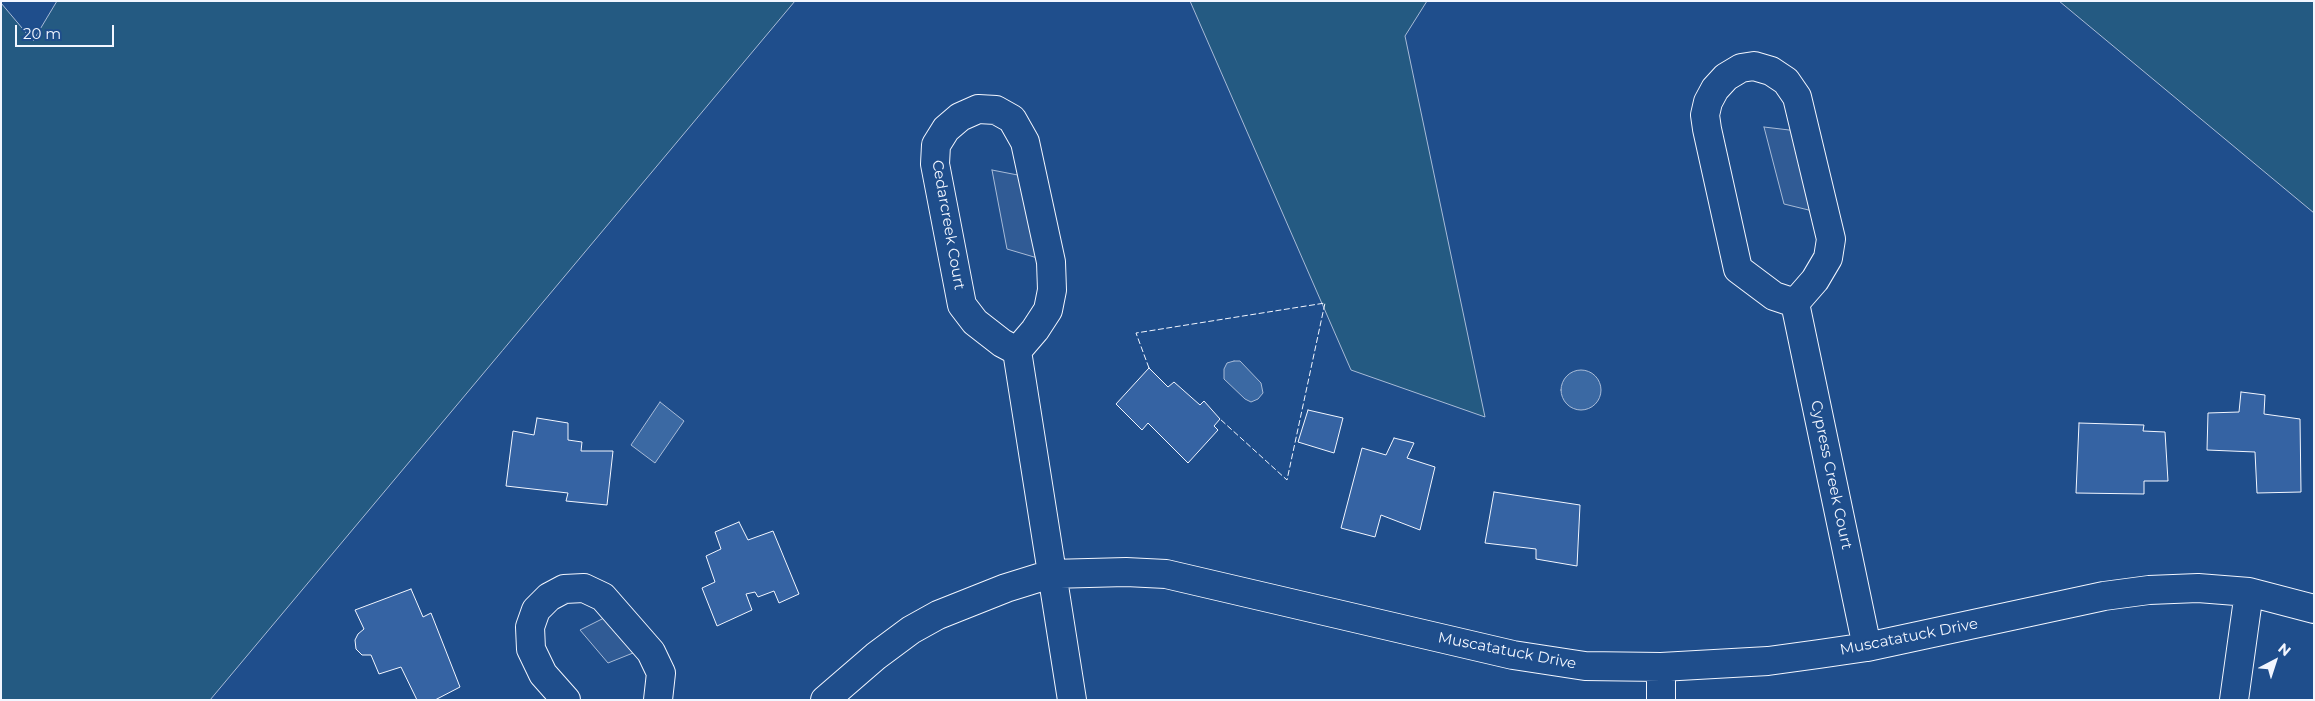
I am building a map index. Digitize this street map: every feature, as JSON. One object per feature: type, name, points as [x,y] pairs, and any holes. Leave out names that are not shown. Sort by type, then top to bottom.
[{"type":"street","points":[[1754,66],[1771,71],[1786,81],[1797,97],[1831,239],[1828,258],[1815,280],[1795,302],[1774,296],[1738,269],[1705,115],[1708,102],[1715,89],[1726,77],[1741,68],[1754,66]]},
{"type":"street","name":"Cedarcreek Court","points":[[978,109],[996,110],[1012,119],[1025,142],[1051,262],[1052,290],[1048,310],[1035,330],[1017,351],[1002,343],[975,322],[962,305],[935,164],[936,145],[946,129],[960,117],[978,109]]},
{"type":"street","name":"Cypress Creek Court","points":[[1795,302],[1867,647]]},
{"type":"street","points":[[1017,351],[1072,700]]},
{"type":"street","name":"Muscatatuck Drive","points":[[825,700],[911,630],[938,615],[1006,588],[1052,574],[1126,572],[1166,574],[1513,655],[1585,666],[1661,667],[1768,661],[1867,647],[2104,596],[2149,590],[2198,588],[2249,592],[2314,609]]},
{"type":"street","points":[[566,700],[543,674],[539,666],[531,649],[530,627],[536,610],[549,597],[564,589],[584,588],[603,597],[651,652],[661,673],[658,700]]},
{"type":"street","points":[[2234,700],[2249,592]]},
{"type":"street","points":[[1661,667],[1661,700]]},
{"type":"shaded area","points":[[57,1],[795,1],[210,700],[1,700],[1,3],[33,41]]},
{"type":"shaded area","points":[[1190,1],[1427,1],[1405,36],[1485,417],[1351,370]]},
{"type":"shaded area","points":[[2059,1],[2314,1],[2314,213]]},
{"type":"shaded area","points":[[1764,127],[1806,132],[1825,214],[1784,204]]},
{"type":"shaded area","points":[[992,170],[1033,178],[1051,262],[1007,249]]},
{"type":"shaded area","points":[[1240,361],[1261,383],[1263,393],[1258,399],[1251,402],[1245,399],[1224,379],[1224,369],[1227,363]]},
{"type":"shaded area","points":[[1581,370],[1595,376],[1601,390],[1595,404],[1581,410],[1567,404],[1561,390],[1567,376]]},
{"type":"shaded area","points":[[660,402],[684,421],[655,463],[631,445]]},
{"type":"shaded area","points":[[616,612],[648,647],[608,663],[580,630]]},
{"type":"building","points":[[1149,368],[1168,387],[1174,382],[1200,405],[1204,401],[1220,419],[1214,426],[1218,430],[1188,463],[1148,423],[1142,430],[1116,404]]},
{"type":"building","points":[[2241,392],[2265,395],[2264,414],[2300,419],[2301,492],[2257,493],[2255,452],[2207,450],[2208,413],[2239,412]]},
{"type":"building","points":[[1308,410],[1343,418],[1334,453],[1298,442]]},
{"type":"building","points":[[537,418],[568,423],[568,440],[582,442],[581,451],[613,451],[607,505],[566,501],[568,493],[506,486],[513,431],[534,435]]},
{"type":"building","points":[[2079,423],[2144,425],[2143,431],[2165,432],[2168,481],[2144,481],[2144,494],[2076,493]]},
{"type":"building","points":[[1394,438],[1414,443],[1407,458],[1435,467],[1420,530],[1381,515],[1375,537],[1341,528],[1362,448],[1386,455]]},
{"type":"building","points":[[1494,492],[1580,505],[1577,566],[1536,559],[1536,549],[1485,543]]},
{"type":"building","points":[[739,522],[748,540],[773,531],[799,594],[779,603],[774,591],[758,597],[755,592],[746,594],[752,610],[717,626],[702,588],[715,582],[706,556],[721,549],[715,532]]},
{"type":"building","points":[[411,589],[423,617],[431,613],[460,687],[435,700],[417,700],[401,667],[379,674],[371,655],[362,655],[356,649],[355,640],[364,629],[355,610]]},
{"type":"fence","points":[[1149,368],[1136,333],[1325,303],[1287,480],[1220,419]]}]
